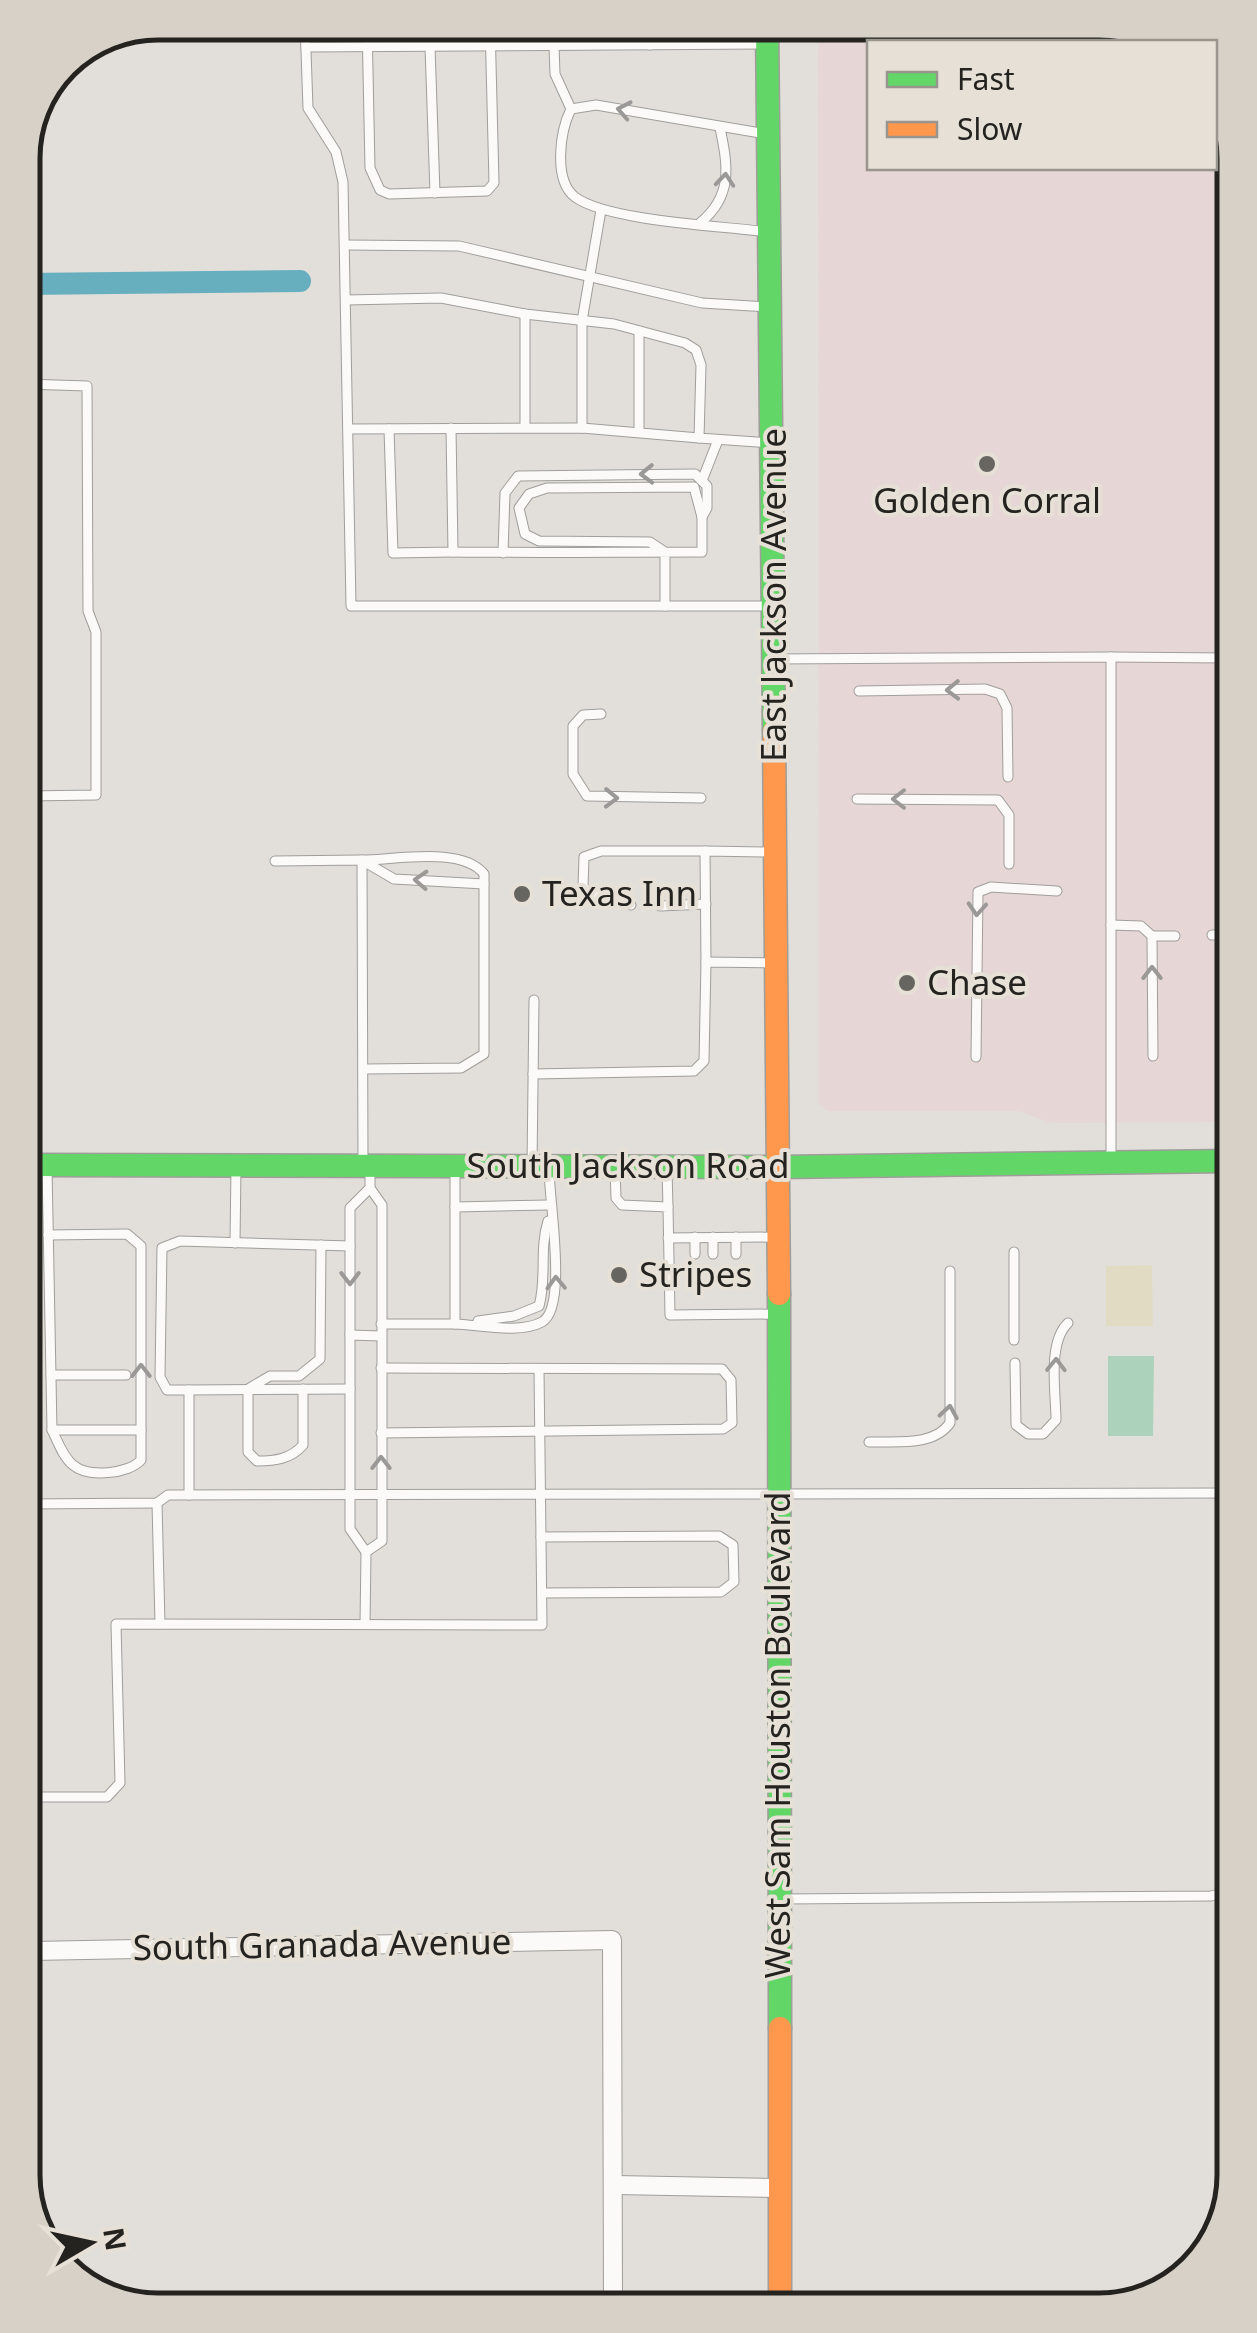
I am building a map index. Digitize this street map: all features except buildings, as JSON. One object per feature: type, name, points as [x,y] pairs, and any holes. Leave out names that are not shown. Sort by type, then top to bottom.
[{"type":"street","name":"East Jackson Avenue","points":[[768,40],[779,1167]]},
{"type":"street","name":"South Jackson Road","points":[[40,1165],[236,1166],[368,1173],[455,1166],[779,1167],[1217,1161]]},
{"type":"street","name":"West Sam Houston Boulevard","points":[[779,1167],[780,2293]]},
{"type":"street","name":"South Granada Avenue","points":[[40,1951],[612,1940],[615,2185]]},
{"type":"street","points":[[613,2293],[615,2185],[777,2188]]},
{"type":"lane","points":[[306,40],[308,108],[340,164],[350,606],[774,606]]},
{"type":"lane","points":[[366,40],[370,168],[380,190],[389,194],[487,192],[494,183],[489,40]]},
{"type":"lane","points":[[650,40],[650,45]]},
{"type":"lane","points":[[306,46],[650,45],[699,40]]},
{"type":"lane","points":[[554,46],[555,74],[571,109]]},
{"type":"lane","points":[[430,47],[435,193]]},
{"type":"lane","points":[[571,109],[596,105],[768,135]]},
{"type":"lane","points":[[571,109],[564,123],[562,180],[572,196],[600,210],[770,232]]},
{"type":"lane","points":[[700,223],[724,198],[727,166],[720,128]]},
{"type":"lane","points":[[582,428],[582,320],[600,210]]},
{"type":"lane","points":[[344,245],[446,244],[702,304],[770,307]]},
{"type":"lane","points":[[346,300],[440,298],[582,320],[685,342],[696,350],[700,365],[700,438]]},
{"type":"lane","points":[[525,314],[526,427]]},
{"type":"lane","points":[[639,331],[639,430]]},
{"type":"lane","points":[[40,385],[87,386],[88,611],[96,632],[96,795],[40,796]]},
{"type":"lane","points":[[451,428],[453,552]]},
{"type":"lane","points":[[348,429],[639,430],[772,444]]},
{"type":"lane","points":[[389,429],[393,553],[702,552],[702,517],[696,491],[688,486],[547,488],[529,494],[519,508],[525,534],[538,541],[650,542],[665,552]]},
{"type":"lane","points":[[702,517],[707,508],[702,478],[718,440]]},
{"type":"lane","points":[[503,552],[505,493],[518,476],[695,474],[702,478]]},
{"type":"lane","points":[[665,552],[665,606]]},
{"type":"lane","points":[[1111,658],[1111,1162]]},
{"type":"lane","points":[[774,659],[1217,658]]},
{"type":"lane","points":[[859,691],[986,690],[1000,694],[1007,708],[1008,777]]},
{"type":"lane","points":[[601,714],[583,715],[573,726],[574,774],[587,796],[701,798]]},
{"type":"lane","points":[[857,800],[998,800],[1009,815],[1009,864]]},
{"type":"lane","points":[[631,905],[583,887],[584,857],[601,851],[776,852]]},
{"type":"lane","points":[[533,1074],[694,1071],[704,1061],[705,851]]},
{"type":"lane","points":[[274,861],[458,859],[475,862],[484,874],[484,1054],[462,1068],[364,1069]]},
{"type":"lane","points":[[362,860],[394,879],[484,884]]},
{"type":"lane","points":[[362,860],[368,1173],[382,1205],[382,1540],[366,1552]]},
{"type":"lane","points":[[976,1058],[978,892],[991,887],[1057,891]]},
{"type":"lane","points":[[660,906],[706,904]]},
{"type":"lane","points":[[1111,924],[1141,926],[1152,936],[1175,936]]},
{"type":"lane","points":[[1152,936],[1152,1056]]},
{"type":"lane","points":[[1212,936],[1217,936]]},
{"type":"lane","points":[[706,962],[777,963]]},
{"type":"lane","points":[[381,1324],[526,1327],[542,1323],[554,1312],[558,1292],[549,1205],[540,1166],[533,1074],[534,1000]]},
{"type":"lane","points":[[235,1243],[236,1166]]},
{"type":"lane","points":[[455,1166],[455,1324]]},
{"type":"lane","points":[[615,1166],[616,1198],[622,1205],[668,1207]]},
{"type":"lane","points":[[667,1166],[670,1315],[696,1309],[778,1314]]},
{"type":"lane","points":[[366,1624],[366,1552],[350,1529],[350,1208],[368,1173]]},
{"type":"lane","points":[[40,1184],[48,1235],[52,1430],[69,1462],[91,1471],[135,1467],[140,1460],[141,1430],[141,1246],[127,1234],[48,1235]]},
{"type":"lane","points":[[455,1207],[549,1205]]},
{"type":"lane","points":[[455,1324],[514,1316],[538,1306],[542,1293],[540,1247],[549,1217]]},
{"type":"lane","points":[[713,1237],[714,1254]]},
{"type":"lane","points":[[736,1237],[736,1254]]},
{"type":"lane","points":[[668,1238],[779,1237]]},
{"type":"lane","points":[[695,1238],[696,1254]]},
{"type":"lane","points":[[350,1246],[180,1242],[162,1248],[160,1377],[168,1390],[350,1389]]},
{"type":"lane","points":[[248,1389],[270,1376],[300,1376],[320,1358],[320,1245]]},
{"type":"lane","points":[[1014,1252],[1014,1340]]},
{"type":"lane","points":[[870,1442],[926,1439],[941,1434],[950,1422],[950,1271]]},
{"type":"lane","points":[[1014,1363],[1016,1425],[1028,1434],[1044,1434],[1056,1420],[1057,1345],[1060,1332],[1068,1324]]},
{"type":"lane","points":[[350,1335],[382,1336]]},
{"type":"lane","points":[[381,1368],[722,1370],[731,1380],[732,1423],[723,1429],[381,1433]]},
{"type":"lane","points":[[40,1796],[108,1796],[120,1783],[116,1624],[542,1624],[538,1369]]},
{"type":"lane","points":[[51,1375],[126,1375]]},
{"type":"lane","points":[[248,1389],[248,1452],[256,1461],[274,1462],[296,1454],[303,1445],[303,1389]]},
{"type":"lane","points":[[189,1390],[190,1495]]},
{"type":"lane","points":[[52,1430],[141,1430]]},
{"type":"lane","points":[[40,1504],[157,1503],[168,1495],[540,1493],[778,1498],[1217,1493]]},
{"type":"lane","points":[[157,1503],[160,1624]]},
{"type":"lane","points":[[541,1537],[719,1536],[733,1545],[734,1582],[721,1592],[542,1593]]},
{"type":"lane","points":[[778,1898],[1217,1895]]},
{"type":"shaded area","points":[[818,40],[867,40],[867,170],[1217,170],[1217,1122],[1052,1123],[1018,1111],[828,1111],[819,1104]]},
{"type":"green space","points":[[1108,1356],[1154,1356],[1153,1436],[1108,1436]]},
{"type":"sand","points":[[1152,1265],[1153,1326],[1106,1326],[1106,1266]]},
{"type":"waterway","points":[[40,284],[300,281]]},
{"type":"traffic: fast","points":[[767,40],[774,731]]},
{"type":"traffic: fast","points":[[40,1165],[779,1167],[1217,1161]]},
{"type":"traffic: fast","points":[[779,1294],[780,2028]]},
{"type":"traffic: slow","points":[[774,731],[779,1294]]},
{"type":"traffic: slow","points":[[780,2028],[780,2293]]},
{"type":"place","name":"Golden Corral","points":[[987,464]]},
{"type":"place","name":"Texas Inn","points":[[522,894]]},
{"type":"place","name":"Chase","points":[[907,983]]},
{"type":"place","name":"Stripes","points":[[619,1275]]}]
